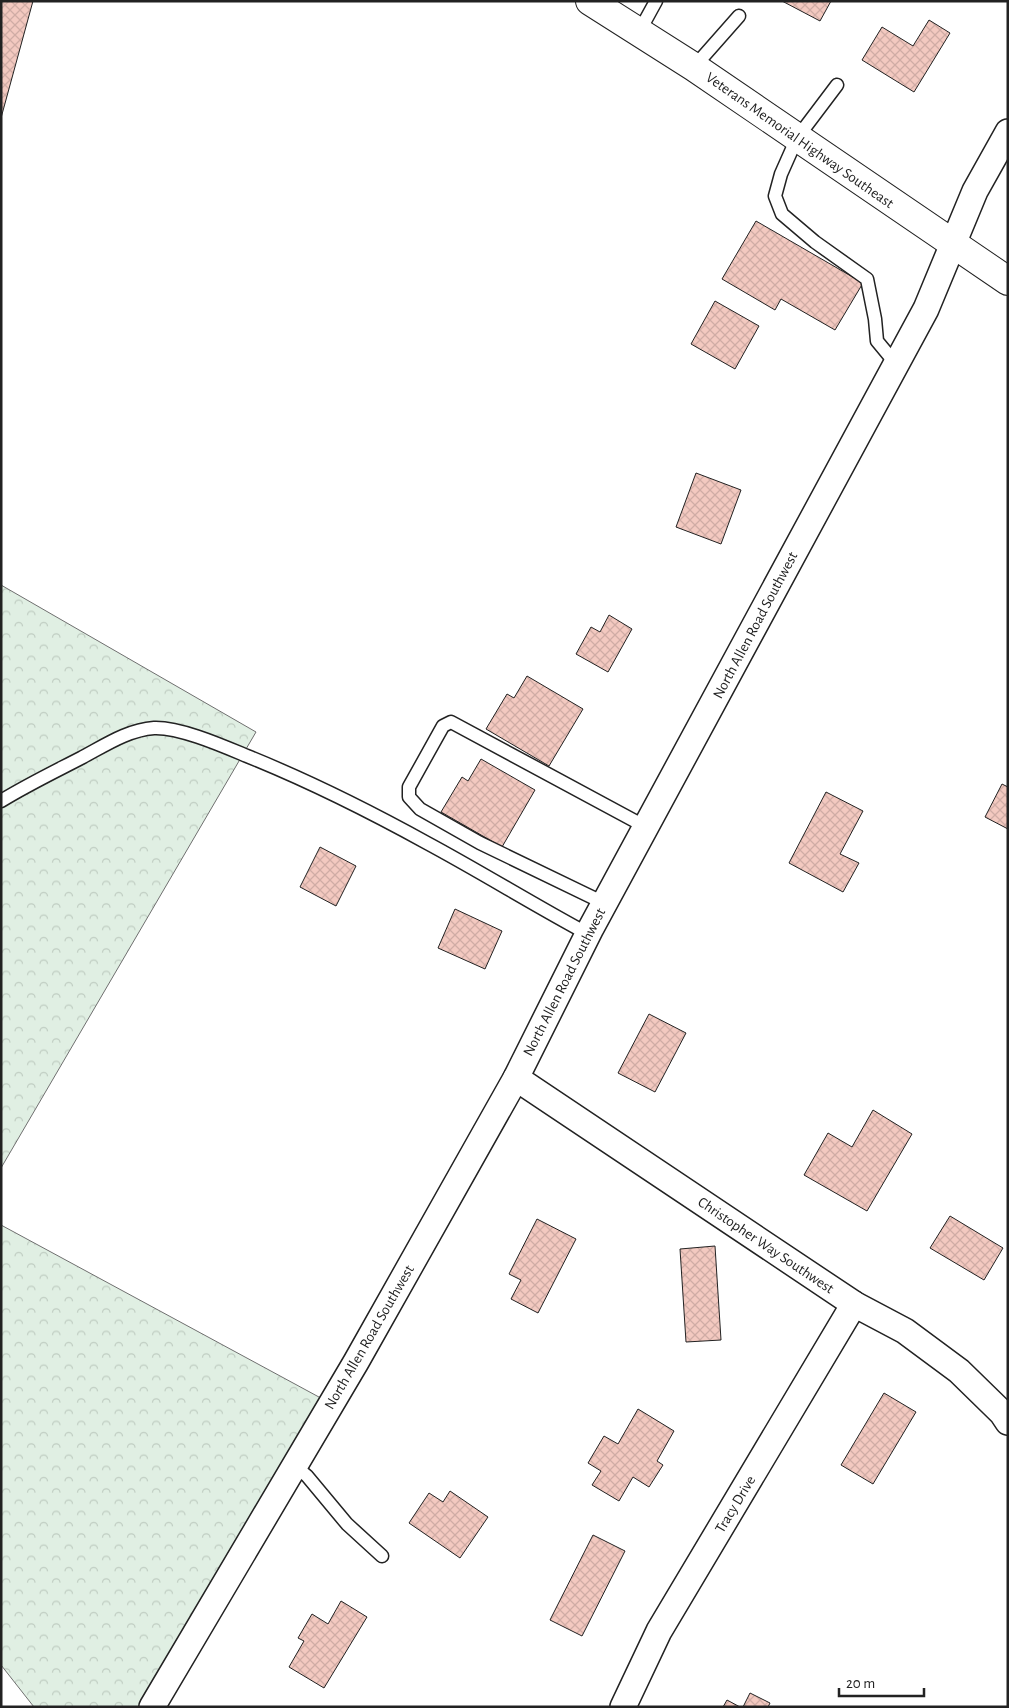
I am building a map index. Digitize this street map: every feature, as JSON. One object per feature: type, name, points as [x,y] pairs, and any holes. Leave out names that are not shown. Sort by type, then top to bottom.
[{"type":"main road","name":"Veterans Memorial Highway Southeast","points":[[590,1],[694,67],[1008,281]]},
{"type":"street","name":"North Allen Road Southwest","points":[[152,1707],[356,1362],[516,1078],[604,903],[926,310],[975,191],[1008,132]]},
{"type":"street","name":"Christopher Way Southwest","points":[[516,1078],[854,1304],[905,1331],[959,1371],[1002,1413],[1008,1422]]},
{"type":"street","name":"Tracy Drive","points":[[623,1707],[659,1631],[854,1304]]},
{"type":"lane","points":[[639,32],[656,1]]},
{"type":"lane","points":[[694,67],[740,16]]},
{"type":"lane","points":[[837,85],[797,138],[781,174],[775,196],[782,214],[815,242],[867,280],[875,319],[877,341],[896,364]]},
{"type":"lane","points":[[604,903],[480,843],[420,810],[408,797],[409,787],[443,726],[451,722],[646,827]]},
{"type":"lane","points":[[1,801],[24,787],[129,733],[155,728],[183,733],[233,750],[293,775],[352,804],[427,843],[588,934]]},
{"type":"lane","points":[[295,1466],[307,1476],[347,1524],[382,1556]]},
{"type":"green space","points":[[1,585],[256,732],[1,1168]]},
{"type":"green space","points":[[1,1225],[330,1403],[161,1707],[34,1707],[1,1665]]},
{"type":"building","points":[[1,1],[33,1],[1,118]]},
{"type":"building","points":[[782,1],[831,1],[820,21]]},
{"type":"building","points":[[929,20],[950,33],[914,92],[862,60],[882,27],[913,46]]},
{"type":"building","points":[[756,221],[863,283],[835,330],[781,299],[775,310],[722,279]]},
{"type":"building","points":[[715,301],[759,326],[735,369],[691,344]]},
{"type":"building","points":[[696,473],[741,490],[721,544],[676,527]]},
{"type":"building","points":[[609,615],[632,629],[608,672],[576,654],[591,627],[600,632]]},
{"type":"building","points":[[527,676],[583,709],[549,766],[486,729],[507,694],[514,698]]},
{"type":"building","points":[[481,759],[535,790],[502,847],[441,812],[462,777],[468,781]]},
{"type":"building","points":[[1002,784],[1008,787],[1008,829],[985,817]]},
{"type":"building","points":[[826,792],[863,811],[840,854],[859,863],[843,892],[789,863]]},
{"type":"building","points":[[320,847],[356,866],[336,906],[300,887]]},
{"type":"building","points":[[455,909],[502,931],[485,969],[438,948]]},
{"type":"building","points":[[649,1014],[686,1033],[655,1092],[618,1073]]},
{"type":"building","points":[[873,1110],[912,1134],[867,1211],[804,1175],[828,1133],[852,1147]]},
{"type":"building","points":[[950,1216],[1003,1248],[984,1280],[930,1248]]},
{"type":"building","points":[[537,1219],[576,1239],[538,1313],[511,1299],[521,1280],[509,1274]]},
{"type":"building","points":[[715,1246],[721,1340],[686,1342],[680,1249]]},
{"type":"building","points":[[884,1393],[916,1412],[873,1484],[841,1465]]},
{"type":"building","points":[[638,1409],[674,1431],[657,1461],[663,1465],[649,1487],[633,1477],[619,1501],[592,1485],[601,1471],[588,1463],[604,1436],[618,1444]]},
{"type":"building","points":[[450,1491],[488,1517],[460,1558],[409,1523],[429,1493],[443,1502]]},
{"type":"building","points":[[593,1535],[625,1551],[582,1636],[550,1620]]},
{"type":"building","points":[[341,1601],[367,1617],[324,1688],[289,1667],[304,1641],[298,1638],[312,1614],[328,1624]]},
{"type":"building","points":[[750,1693],[770,1703],[768,1707],[743,1707]]},
{"type":"building","points":[[727,1700],[740,1707],[723,1707]]}]
